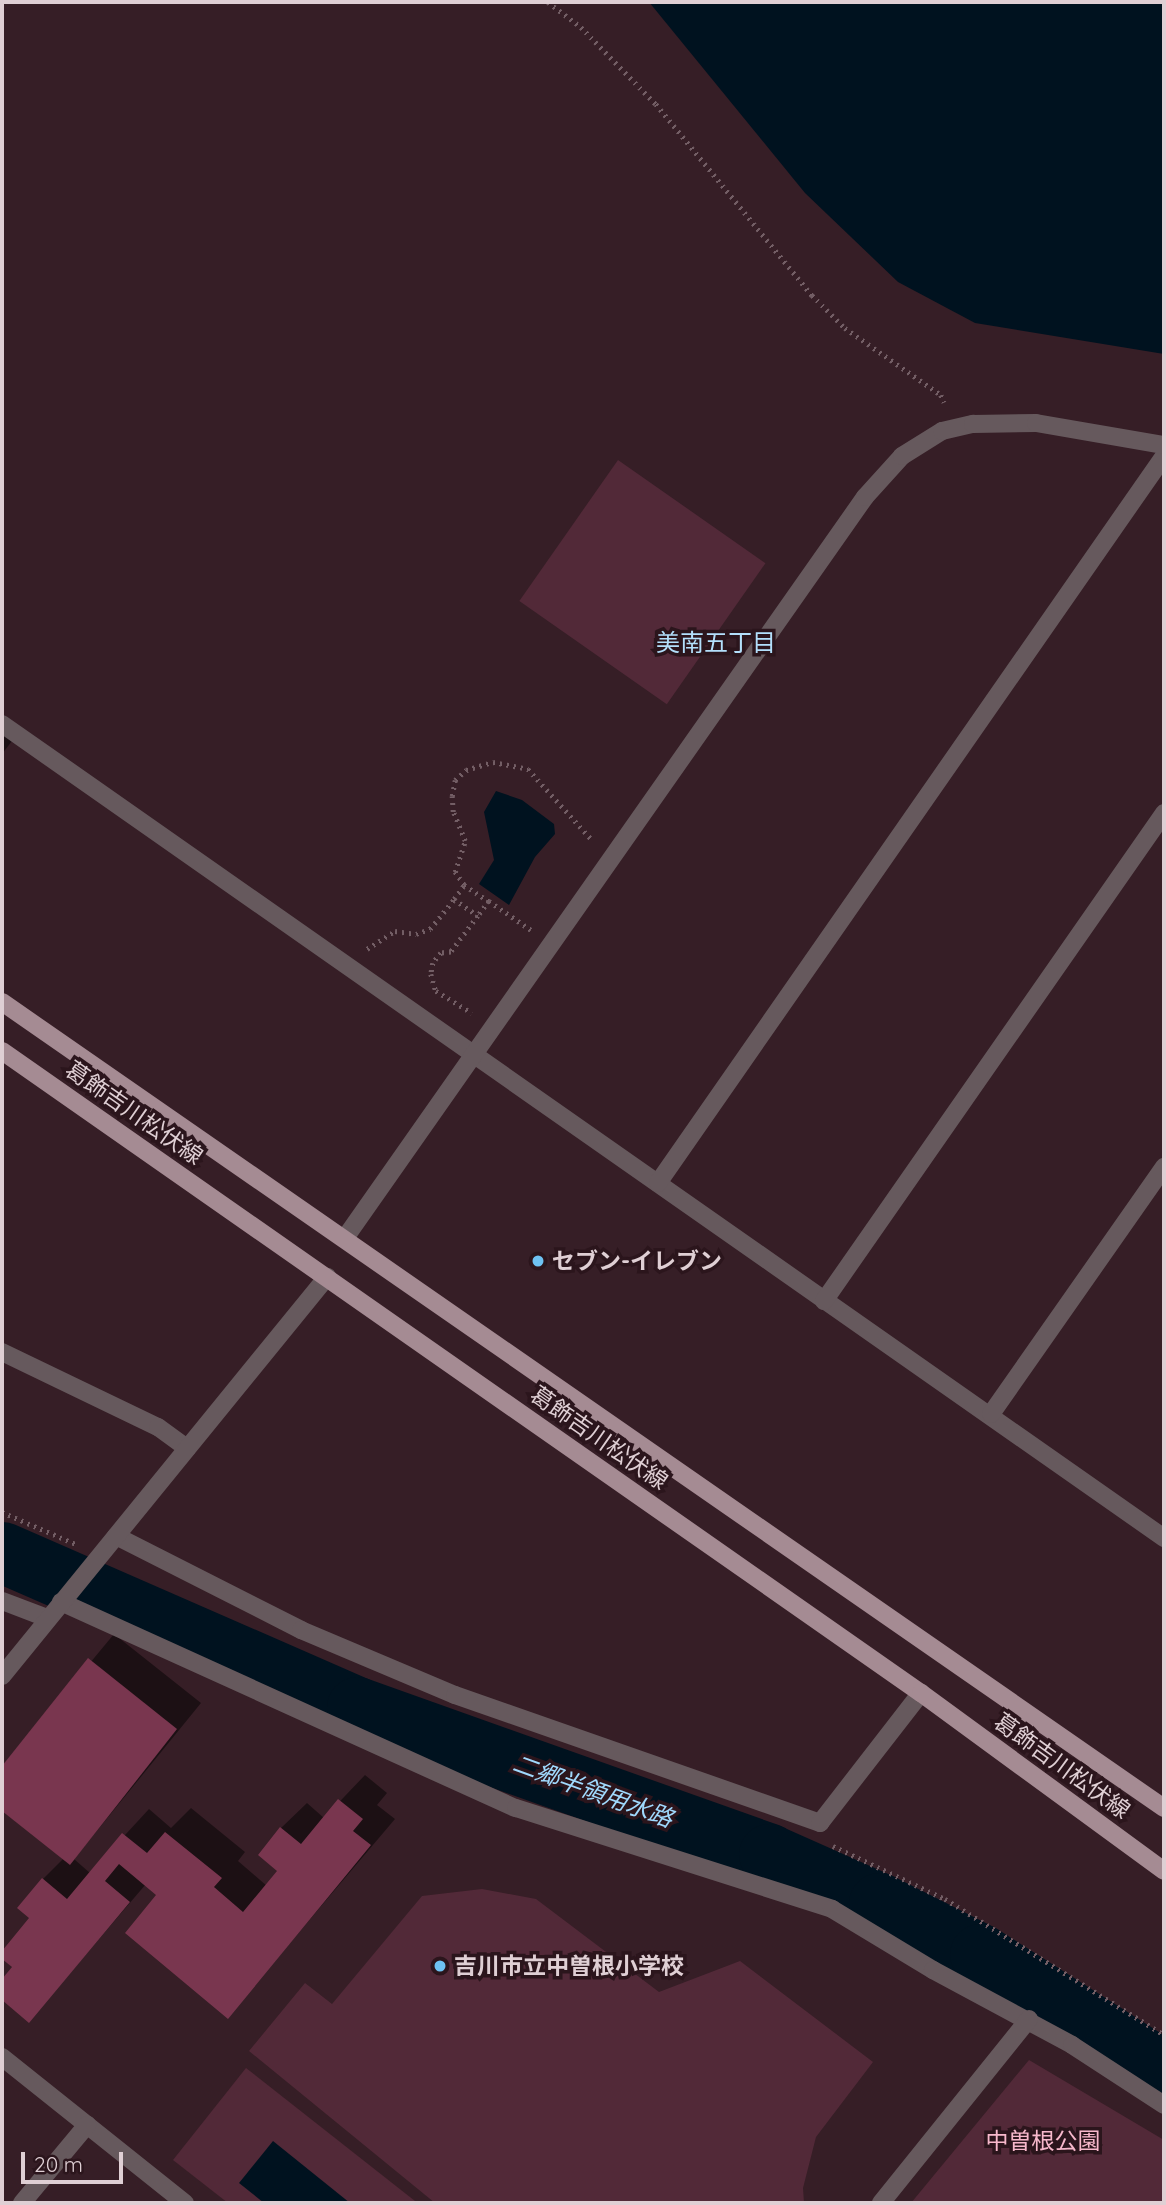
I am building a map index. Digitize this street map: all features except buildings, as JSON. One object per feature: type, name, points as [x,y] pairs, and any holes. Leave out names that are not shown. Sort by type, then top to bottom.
[{"type":"main road","name":"葛飾吉川松伏線","points":[[2,1002],[1164,1808]]},
{"type":"main road","name":"葛飾吉川松伏線","points":[[2,1051],[921,1693],[1164,1871]]},
{"type":"street","points":[[345,1238],[865,497],[902,456],[942,431],[973,424],[1036,423],[1164,445]]},
{"type":"street","points":[[658,1183],[1164,456]]},
{"type":"street","points":[[2,724],[824,1301],[1162,1532]]},
{"type":"street","points":[[824,1301],[1164,813]]},
{"type":"street","points":[[991,1414],[1164,1167]]},
{"type":"street","points":[[2,1676],[327,1277]]},
{"type":"street","points":[[2,1352],[158,1427],[187,1448]]},
{"type":"street","points":[[116,1535],[301,1630],[455,1695],[820,1823],[921,1693]]},
{"type":"street","points":[[2,1601],[47,1618]]},
{"type":"street","points":[[61,1602],[516,1808],[832,1909],[933,1970],[1029,2019],[1164,2105]]},
{"type":"street","points":[[881,2203],[1029,2019]]},
{"type":"street","points":[[2,2057],[185,2203]]},
{"type":"street","points":[[22,2203],[88,2125]]},
{"type":"path","points":[[548,2],[581,27],[656,104],[812,295],[845,328],[941,395],[944,402]]},
{"type":"path","points":[[531,930],[464,884],[455,872],[465,841],[453,812],[455,780],[475,767],[493,762],[528,769],[593,841]]},
{"type":"path","points":[[353,969],[383,935],[430,929],[464,884]]},
{"type":"path","points":[[454,899],[478,916]]},
{"type":"path","points":[[473,1014],[436,991],[431,974],[433,962],[441,953],[451,952],[489,901]]},
{"type":"green space","points":[[618,460],[765,563],[667,704],[519,601]]},
{"type":"green space","points":[[482,1889],[536,1899],[659,1992],[740,1961],[873,2062],[816,2137],[803,2188],[804,2203],[435,2203],[249,2051],[305,1983],[332,2004],[422,1896]]},
{"type":"green space","name":"中曽根公園","points":[[1029,2060],[1164,2140],[1164,2203],[911,2203]]},
{"type":"green space","points":[[246,2068],[415,2201],[228,2203],[173,2160]]},
{"type":"water","points":[[649,2],[1164,2],[1164,354],[975,323],[898,282],[805,193]]},
{"type":"water","points":[[496,791],[522,800],[554,824],[555,834],[535,857],[509,905],[479,884],[494,860],[484,812]]},
{"type":"water","points":[[273,2141],[350,2203],[264,2203],[239,2183]]},
{"type":"waterway","name":"二郷半領用水路","points":[[2,1552],[357,1707],[769,1854],[879,1903],[980,1954],[1164,2071]]},
{"type":"place","name":"セブン-イレブン","points":[[538,1261]]},
{"type":"place","name":"吉川市立中曽根小学校","points":[[440,1966]]},
{"type":"district","name":"美南五丁目","points":[[716,643]]}]
